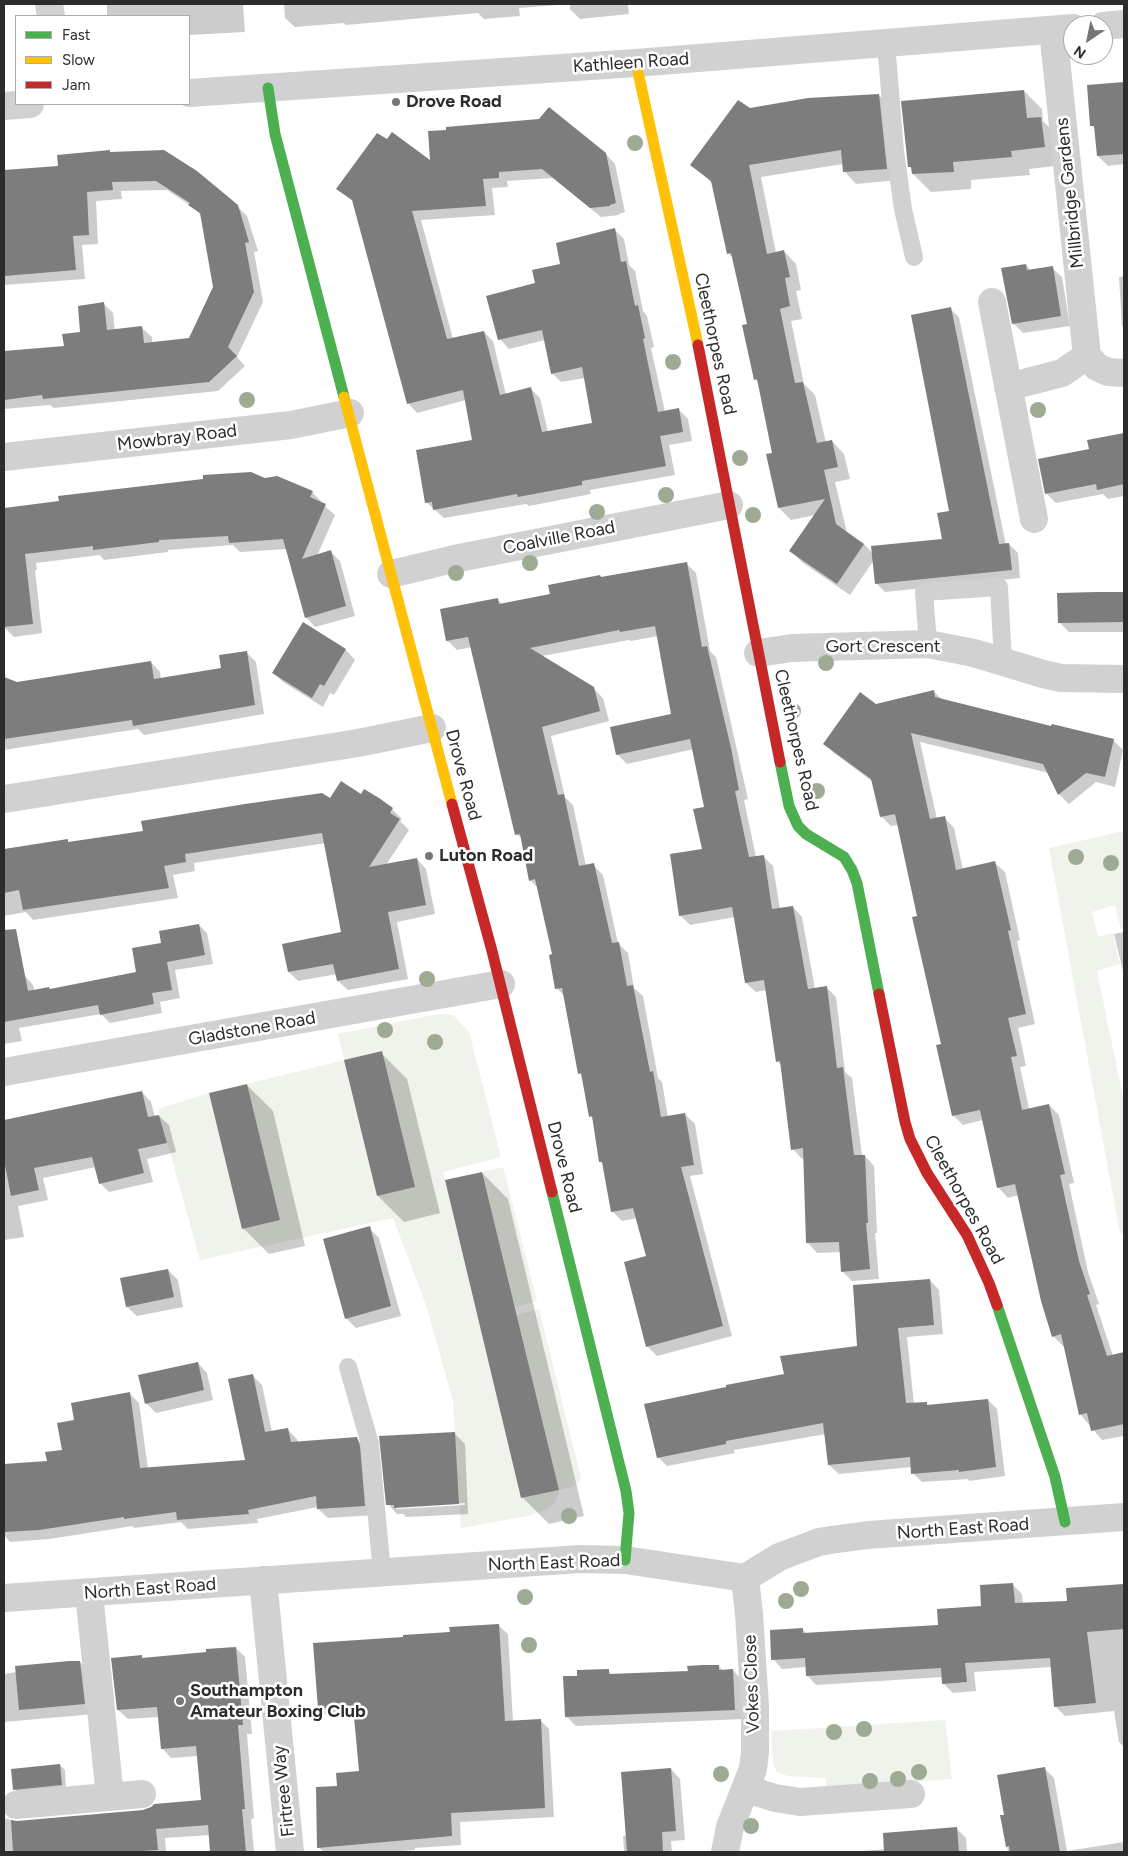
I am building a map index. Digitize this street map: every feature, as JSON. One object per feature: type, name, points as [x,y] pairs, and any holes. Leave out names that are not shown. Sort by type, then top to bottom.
[{"type":"street","name":"Kathleen Road","points":[[190,93],[636,63],[1063,29]]},
{"type":"street","name":"Cleethorpes Road","points":[[636,63],[694,328],[789,806],[798,826],[806,834],[844,857],[857,882],[910,1139],[927,1173],[955,1215],[978,1258],[1054,1477],[1065,1522]]},
{"type":"street","name":"Millbridge Gardens","points":[[1066,65],[1087,356]]},
{"type":"street","name":"Drove Road","points":[[268,88],[275,134],[501,984],[628,1502],[625,1560]]},
{"type":"street","points":[[4,106],[17,105]]},
{"type":"street","points":[[992,302],[1034,519]]},
{"type":"street","points":[[1008,387],[1062,373],[1087,356],[1097,367],[1108,372],[1124,373]]},
{"type":"street","name":"Mowbray Road","points":[[4,457],[290,425],[350,413]]},
{"type":"street","name":"Coalville Road","points":[[391,574],[454,559],[729,505]]},
{"type":"street","name":"Gort Crescent","points":[[758,653],[792,648],[928,644],[974,653],[1062,678],[1124,679]]},
{"type":"street","points":[[4,799],[358,743],[432,728]]},
{"type":"street","name":"Gladstone Road","points":[[4,1072],[501,984]]},
{"type":"street","name":"North East Road","points":[[4,1598],[580,1559],[625,1560],[745,1578],[779,1557],[819,1542],[830,1540],[906,1532],[1124,1517]]},
{"type":"street","name":"Vokes Close","points":[[725,1852],[730,1827],[753,1769],[756,1726],[745,1578]]},
{"type":"street","name":"Firtree Way","points":[[263,1580],[290,1852]]},
{"type":"street","points":[[89,1593],[110,1797]]},
{"type":"street","points":[[746,1789],[774,1798],[800,1802],[911,1794]]},
{"type":"street","points":[[16,1805],[142,1794]]},
{"type":"lane","points":[[886,42],[895,151],[903,209],[914,257]]},
{"type":"lane","points":[[928,644],[924,592],[998,586],[1004,662]]},
{"type":"lane","points":[[348,1367],[370,1444],[382,1572]]},
{"type":"shaded area","points":[[1124,831],[1124,928],[1121,929],[1115,905],[1092,912],[1098,937],[1113,933],[1120,964],[1097,971],[1124,1103],[1124,1233],[1120,1234],[1049,848]]},
{"type":"shaded area","points":[[438,1014],[453,1015],[469,1032],[501,1157],[443,1172],[521,1498],[559,1490],[555,1502],[547,1509],[528,1516],[461,1528],[453,1401],[426,1305],[393,1218],[200,1260],[158,1109],[209,1093],[243,1229],[279,1220],[247,1084],[344,1060],[338,1034]],"holes":[[[381,1051],[415,1187],[377,1196],[344,1060]]]},
{"type":"shaded area","points":[[503,1167],[537,1301],[515,1307],[482,1172]]},
{"type":"shaded area","points":[[539,1309],[581,1477],[578,1484],[559,1490],[517,1315]]},
{"type":"shaded area","points":[[945,1720],[952,1779],[826,1788],[826,1778],[788,1776],[777,1772],[773,1765],[771,1731]]},
{"type":"building","points":[[1124,82],[1124,154],[1097,156],[1094,126],[1090,126],[1087,85]]},
{"type":"building","points":[[1024,90],[1027,118],[1041,117],[1045,147],[1011,151],[1012,157],[953,162],[954,172],[912,174],[911,167],[908,167],[901,101]]},
{"type":"building","points":[[879,94],[887,169],[843,172],[841,150],[749,165],[767,254],[784,250],[790,277],[785,278],[790,306],[780,309],[795,383],[803,382],[817,443],[832,440],[838,467],[824,470],[836,524],[864,544],[837,584],[789,551],[825,499],[778,508],[766,454],[772,453],[757,379],[754,380],[742,325],[747,324],[731,253],[727,254],[711,181],[690,165],[738,100],[750,108],[808,98]]},
{"type":"building","points":[[549,107],[606,153],[616,203],[610,206],[590,208],[542,169],[499,172],[499,178],[483,179],[486,206],[412,211],[447,339],[484,331],[500,395],[531,387],[542,432],[592,423],[582,367],[551,374],[542,330],[498,340],[486,296],[535,283],[532,270],[560,264],[556,243],[615,228],[621,262],[626,261],[635,306],[638,305],[658,412],[679,408],[683,432],[660,436],[666,466],[582,481],[582,485],[518,497],[517,494],[433,510],[432,502],[425,503],[416,450],[472,440],[463,390],[407,404],[352,200],[336,189],[377,133],[387,139],[392,132],[430,160],[428,131],[446,130],[446,127],[539,119]]},
{"type":"building","points":[[110,150],[110,152],[164,150],[197,171],[238,205],[249,242],[245,243],[254,292],[228,347],[237,356],[209,382],[43,399],[42,395],[4,400],[4,351],[64,346],[62,334],[80,332],[78,306],[104,302],[107,330],[142,326],[144,343],[189,338],[213,287],[200,213],[188,205],[190,203],[156,181],[112,182],[113,190],[87,192],[89,235],[73,236],[76,270],[4,276],[4,170],[58,166],[57,155]]},
{"type":"building","points":[[1026,264],[1027,270],[1053,266],[1061,316],[1012,324],[1001,268]]},
{"type":"building","points":[[951,307],[999,544],[1009,543],[1012,570],[875,584],[871,546],[942,539],[937,513],[949,511],[911,315]]},
{"type":"building","points":[[1124,433],[1124,484],[1097,490],[1096,484],[1045,494],[1038,459],[1089,449],[1087,440]]},
{"type":"building","points":[[251,472],[265,478],[277,476],[313,491],[310,497],[326,504],[302,559],[331,550],[346,606],[305,618],[283,539],[229,543],[228,536],[159,540],[159,542],[93,550],[93,546],[25,554],[33,624],[4,627],[4,508],[59,501],[58,496],[203,479],[203,475]]},
{"type":"building","points":[[687,562],[702,647],[707,646],[731,748],[739,790],[735,791],[749,857],[764,855],[772,909],[793,906],[808,989],[827,986],[837,1068],[843,1067],[854,1155],[865,1155],[868,1223],[866,1223],[870,1269],[841,1272],[839,1242],[806,1243],[803,1148],[791,1150],[780,1061],[776,1062],[764,980],[745,983],[732,907],[679,916],[670,854],[702,849],[693,809],[704,807],[690,739],[616,755],[610,727],[671,714],[655,626],[620,632],[619,630],[530,648],[594,687],[600,711],[542,727],[558,795],[564,794],[579,866],[594,863],[612,943],[619,942],[627,986],[633,985],[650,1072],[653,1071],[661,1117],[685,1113],[694,1165],[681,1167],[723,1326],[646,1347],[624,1262],[646,1256],[633,1208],[611,1212],[602,1162],[599,1162],[592,1116],[589,1117],[581,1073],[578,1074],[562,988],[555,989],[549,955],[552,954],[535,879],[529,881],[520,834],[515,835],[468,637],[446,641],[440,609],[498,598],[499,604],[550,594],[548,585]]},
{"type":"building","points":[[1124,592],[1124,622],[1058,623],[1057,593]]},
{"type":"building","points":[[303,622],[346,649],[324,686],[320,684],[312,698],[272,673]]},
{"type":"building","points":[[247,651],[255,705],[133,726],[132,720],[4,739],[4,677],[17,682],[151,661],[154,679],[221,668],[219,655]]},
{"type":"building","points":[[934,690],[935,697],[1051,726],[1052,724],[1114,739],[1105,777],[1086,773],[1058,795],[1043,764],[911,733],[930,819],[945,816],[956,870],[995,861],[1011,930],[1008,931],[1026,1014],[1008,1018],[1017,1056],[1011,1057],[1022,1110],[1049,1104],[1065,1174],[1060,1175],[1079,1261],[1090,1294],[1087,1295],[1107,1356],[1124,1352],[1124,1424],[1091,1431],[1087,1413],[1079,1415],[1061,1334],[1052,1337],[1041,1301],[1015,1184],[997,1188],[980,1110],[952,1116],[936,1045],[941,1044],[912,917],[917,916],[895,814],[880,817],[871,779],[823,744],[860,692],[876,704]]},
{"type":"building","points":[[341,781],[361,794],[364,789],[379,798],[393,808],[390,813],[400,819],[369,867],[417,858],[426,905],[388,912],[399,969],[337,981],[333,964],[288,972],[282,944],[341,932],[322,833],[185,854],[186,862],[164,866],[169,888],[23,910],[19,890],[4,893],[4,849],[68,839],[68,842],[143,831],[141,821],[245,804],[322,793],[330,798]]},
{"type":"building","points":[[199,924],[205,955],[167,962],[172,990],[152,993],[154,1004],[100,1015],[98,1005],[4,1022],[4,930],[16,929],[28,991],[49,987],[50,989],[136,972],[132,948],[161,943],[159,931]]},
{"type":"building","points":[[382,1051],[415,1187],[377,1196],[344,1060]]},
{"type":"building","points":[[247,1084],[280,1220],[242,1229],[209,1093]]},
{"type":"building","points":[[142,1091],[148,1117],[159,1115],[167,1143],[138,1149],[144,1173],[99,1184],[92,1157],[34,1168],[39,1190],[11,1196],[4,1160],[4,1120]]},
{"type":"building","points":[[482,1172],[559,1490],[521,1498],[445,1180]]},
{"type":"building","points":[[370,1226],[391,1306],[345,1319],[323,1239]]},
{"type":"building","points":[[168,1269],[174,1297],[126,1307],[120,1278]]},
{"type":"building","points":[[930,1279],[934,1325],[898,1328],[906,1403],[927,1402],[927,1405],[988,1399],[996,1467],[959,1472],[959,1470],[911,1474],[910,1457],[828,1465],[823,1423],[726,1441],[726,1444],[657,1458],[644,1404],[784,1374],[780,1356],[857,1346],[853,1285]]},
{"type":"building","points":[[198,1362],[204,1390],[145,1404],[138,1375]]},
{"type":"building","points":[[253,1374],[265,1432],[288,1428],[291,1442],[357,1437],[360,1446],[365,1506],[317,1509],[316,1496],[248,1510],[249,1514],[177,1520],[176,1512],[124,1519],[124,1517],[39,1530],[4,1532],[4,1464],[47,1461],[45,1452],[62,1450],[57,1423],[74,1420],[71,1403],[130,1392],[140,1468],[245,1460],[228,1379]]},
{"type":"building","points":[[455,1432],[459,1504],[394,1508],[394,1505],[386,1505],[379,1436]]},
{"type":"building","points":[[1013,1583],[1015,1603],[1067,1601],[1066,1588],[1124,1584],[1124,1629],[1087,1632],[1096,1703],[1054,1707],[1050,1658],[965,1663],[967,1682],[942,1684],[941,1668],[806,1676],[805,1658],[771,1660],[770,1630],[803,1628],[803,1633],[938,1625],[937,1609],[981,1606],[980,1585]]},
{"type":"building","points":[[499,1624],[505,1721],[541,1719],[545,1808],[451,1813],[452,1836],[317,1848],[316,1787],[337,1786],[336,1773],[359,1771],[353,1706],[318,1709],[313,1643],[403,1637],[403,1635],[450,1632],[449,1627]]},
{"type":"building","points":[[236,1647],[243,1725],[238,1725],[245,1809],[242,1809],[246,1852],[210,1852],[208,1825],[156,1829],[158,1850],[124,1852],[13,1852],[11,1820],[143,1810],[154,1804],[201,1800],[196,1746],[161,1749],[157,1707],[117,1710],[111,1658],[142,1655],[142,1658],[206,1652],[206,1649]]},
{"type":"building","points":[[80,1661],[85,1704],[19,1710],[15,1666]]},
{"type":"building","points":[[719,1665],[719,1670],[733,1669],[735,1710],[565,1717],[563,1676],[577,1676],[577,1670],[609,1669],[609,1674],[688,1671],[687,1666]]},
{"type":"building","points":[[60,1764],[62,1785],[13,1790],[11,1769]]},
{"type":"building","points":[[1045,1767],[1060,1852],[1010,1852],[1009,1846],[1006,1847],[1000,1815],[1004,1815],[997,1775]]},
{"type":"building","points":[[671,1768],[676,1831],[662,1832],[663,1852],[627,1852],[621,1772]]},
{"type":"building","points":[[957,1827],[959,1852],[884,1852],[883,1833]]},
{"type":"traffic: fast","points":[[268,88],[275,134],[344,397]]},
{"type":"traffic: fast","points":[[780,762],[789,806],[798,826],[806,834],[844,857],[852,870],[857,883],[879,994]]},
{"type":"traffic: fast","points":[[552,1192],[626,1491],[629,1513],[625,1560]]},
{"type":"traffic: fast","points":[[997,1305],[1055,1477],[1065,1522]]},
{"type":"traffic: slow","points":[[636,63],[698,345]]},
{"type":"traffic: slow","points":[[344,397],[452,804]]},
{"type":"traffic: jam","points":[[698,345],[780,762]]},
{"type":"traffic: jam","points":[[452,804],[492,951],[552,1192]]},
{"type":"traffic: jam","points":[[879,994],[910,1139],[927,1173],[967,1235],[997,1305]]},
{"type":"place","name":"Drove Road","points":[[396,102]]},
{"type":"place","name":"Luton Road","points":[[429,856]]},
{"type":"place","name":"Southampton Amateur Boxing Club","points":[[180,1701]]}]
